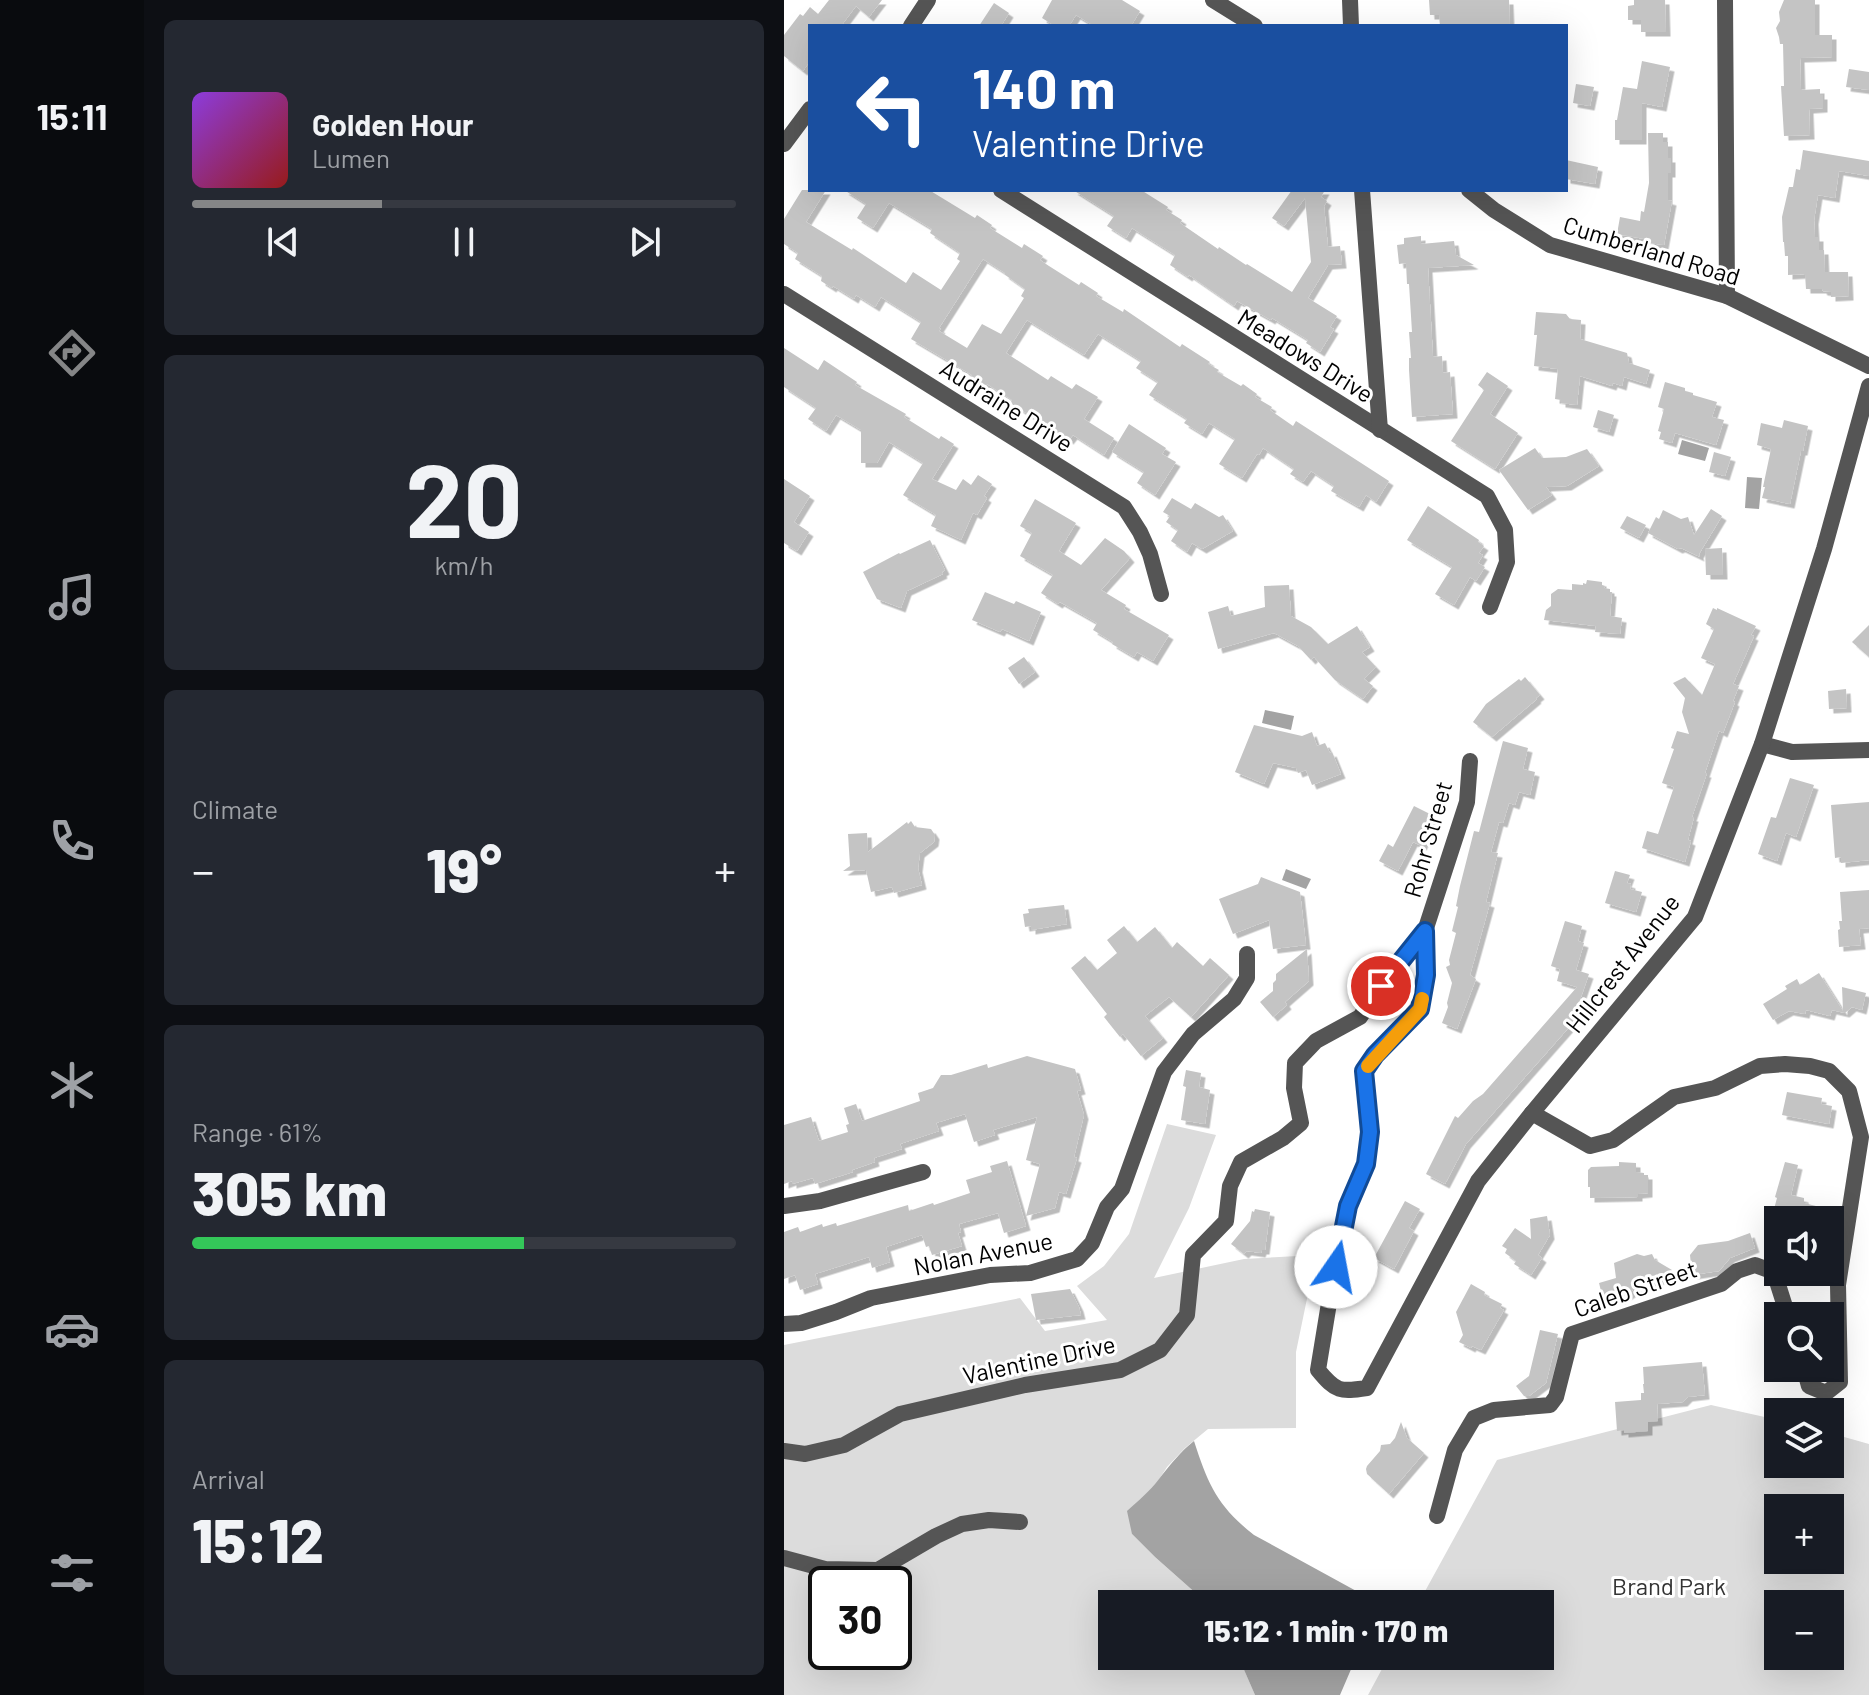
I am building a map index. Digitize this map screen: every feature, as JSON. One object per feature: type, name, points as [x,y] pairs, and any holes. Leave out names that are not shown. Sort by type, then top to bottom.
[{"type":"street","points":[[912,24],[928,0]]},
{"type":"street","points":[[1213,0],[1252,24]]},
{"type":"street","points":[[1350,0],[1351,24]]},
{"type":"street","points":[[1725,0],[1727,296]]},
{"type":"street","points":[[784,144],[808,112]]},
{"type":"street","name":"Meadows Drive","points":[[1004,192],[1487,496],[1505,530],[1507,562],[1490,607]]},
{"type":"street","points":[[1362,192],[1380,430]]},
{"type":"street","name":"Cumberland Road","points":[[1472,192],[1550,245],[1727,296],[1869,366]]},
{"type":"street","name":"Audraine Drive","points":[[784,294],[1124,507],[1150,554],[1161,594]]},
{"type":"street","name":"Hillcrest Avenue","points":[[1367,1388],[1478,1181],[1695,917],[1762,744],[1824,549],[1869,386]]},
{"type":"street","points":[[1762,744],[1792,752],[1869,750]]},
{"type":"street","name":"Rohr Street","points":[[1367,1388],[1345,1391],[1330,1384],[1318,1370],[1348,1206],[1366,1164],[1370,1132],[1364,1071],[1375,1055],[1420,1009],[1426,975],[1425,931],[1467,802],[1470,761]]},
{"type":"street","name":"Valentine Drive","points":[[784,1451],[805,1454],[844,1445],[900,1414],[1025,1385],[1120,1370],[1160,1350],[1187,1315],[1193,1255],[1226,1221],[1230,1186],[1241,1162],[1283,1138],[1301,1123],[1294,1088],[1295,1063],[1316,1041],[1360,1017],[1425,931]]},
{"type":"street","name":"Nolan Avenue","points":[[784,1324],[801,1323],[871,1298],[990,1275],[1030,1273],[1077,1259],[1092,1243],[1107,1207],[1122,1189],[1164,1072],[1193,1034],[1234,999],[1247,978],[1247,954]]},
{"type":"street","points":[[1532,1113],[1590,1146],[1613,1140],[1674,1097],[1715,1088],[1760,1066],[1785,1064],[1829,1071],[1849,1091],[1861,1137],[1838,1285],[1838,1302]]},
{"type":"street","points":[[784,1206],[820,1201],[923,1172]]},
{"type":"street","name":"Caleb Street","points":[[1437,1516],[1455,1450],[1474,1418],[1494,1410],[1550,1405],[1556,1397],[1572,1334],[1721,1284],[1737,1271],[1755,1265],[1774,1272],[1784,1302]]},
{"type":"street","points":[[1808,1382],[1809,1386],[1826,1393],[1840,1382]]},
{"type":"street","points":[[784,1558],[825,1569],[878,1570],[962,1524],[989,1520],[1020,1522]]},
{"type":"green space","points":[[1167,1124],[1216,1135],[1189,1208],[1154,1278],[1244,1259],[1316,1255],[1296,1352],[1296,1428],[1208,1429],[1167,1467],[1132,1534],[1192,1590],[1098,1590],[1098,1670],[1244,1670],[1255,1695],[784,1695],[784,1345],[1020,1298],[1045,1331],[1107,1320],[1077,1286],[1104,1266],[1129,1234]]},
{"type":"green space","name":"Brand Park","points":[[1711,1405],[1764,1417],[1764,1478],[1844,1478],[1844,1437],[1869,1444],[1869,1695],[1368,1695],[1381,1670],[1554,1670],[1554,1590],[1426,1590],[1497,1460]]},
{"type":"shaded area","points":[[1682,440],[1709,448],[1705,461],[1678,454]]},
{"type":"shaded area","points":[[1747,477],[1762,478],[1759,509],[1745,508]]},
{"type":"shaded area","points":[[1265,710],[1294,716],[1291,730],[1262,723]]},
{"type":"shaded area","points":[[1286,869],[1311,879],[1306,889],[1282,880]]},
{"type":"shaded area","points":[[1194,1441],[1215,1493],[1241,1524],[1254,1535],[1354,1590],[1192,1590],[1132,1534],[1127,1511],[1152,1488]]},
{"type":"shaded area","points":[[1244,1670],[1351,1670],[1340,1695],[1255,1695]]},
{"type":"building","points":[[829,0],[882,0],[869,17],[856,6],[842,24],[808,24],[808,64],[803,71],[784,56],[784,35],[800,14],[803,16],[810,7],[818,14]]},
{"type":"building","points":[[1052,0],[1122,0],[1140,11],[1132,24],[1091,24],[1076,15],[1070,24],[1052,24],[1042,18]]},
{"type":"building","points":[[1429,0],[1509,0],[1510,24],[1440,24],[1439,15],[1430,15]]},
{"type":"building","points":[[1634,0],[1665,0],[1666,32],[1641,32],[1641,20],[1628,20],[1628,6],[1634,5]]},
{"type":"building","points":[[1784,0],[1815,0],[1815,35],[1832,35],[1832,57],[1800,58],[1801,90],[1820,89],[1820,95],[1823,95],[1823,108],[1809,109],[1810,135],[1784,136],[1781,86],[1784,86],[1783,44],[1780,44],[1776,28]]},
{"type":"building","points":[[994,3],[1009,13],[1002,24],[980,24]]},
{"type":"building","points":[[1642,61],[1670,67],[1662,107],[1642,103],[1642,140],[1615,140],[1615,120],[1623,87],[1637,89]]},
{"type":"building","points":[[1849,69],[1869,72],[1869,90],[1846,87]]},
{"type":"building","points":[[1576,84],[1594,87],[1590,106],[1573,103]]},
{"type":"building","points":[[1648,133],[1663,133],[1663,142],[1668,142],[1668,158],[1671,158],[1668,200],[1672,201],[1664,245],[1617,234],[1620,217],[1640,221],[1641,211],[1644,212],[1649,183]]},
{"type":"building","points":[[1803,150],[1869,161],[1869,176],[1839,171],[1835,198],[1818,195],[1814,220],[1819,250],[1824,250],[1825,272],[1848,272],[1849,296],[1831,297],[1831,292],[1822,289],[1806,289],[1805,274],[1788,275],[1782,217],[1789,187],[1793,187],[1796,169],[1800,170]]},
{"type":"building","points":[[1568,160],[1598,167],[1595,184],[1568,179]]},
{"type":"building","points":[[802,190],[825,192],[806,222],[906,283],[913,272],[941,290],[960,261],[957,259],[960,253],[930,233],[932,229],[889,203],[873,228],[857,218],[866,204],[847,192],[932,192],[975,218],[977,215],[992,225],[990,228],[1022,248],[1024,244],[1043,256],[1040,260],[1049,266],[1079,285],[1081,282],[1098,293],[1096,296],[1123,312],[1124,309],[1180,347],[1182,344],[1210,362],[1208,364],[1219,370],[1217,372],[1241,386],[1243,384],[1257,394],[1255,397],[1272,407],[1270,410],[1293,426],[1296,421],[1389,481],[1376,502],[1366,495],[1359,507],[1331,491],[1334,486],[1311,471],[1303,482],[1290,474],[1294,469],[1263,448],[1242,478],[1219,464],[1235,439],[1209,423],[1202,434],[1184,423],[1187,419],[1149,395],[1158,382],[1136,368],[1141,361],[1098,334],[1084,355],[1027,320],[1006,353],[1048,380],[1051,376],[1072,389],[1076,384],[1098,397],[1084,419],[1114,438],[1104,455],[1073,435],[1069,440],[1010,403],[1012,400],[987,384],[986,387],[970,377],[972,375],[911,339],[921,322],[881,297],[875,307],[856,295],[854,299],[821,281],[822,276],[795,259],[798,253],[784,244],[784,219]],"holes":[[[983,259],[1025,289],[1021,296],[1024,298],[1001,334],[982,324],[967,348],[939,331]]]},
{"type":"building","points":[[1076,192],[1144,192],[1168,207],[1166,210],[1182,220],[1180,223],[1218,249],[1292,292],[1311,262],[1305,198],[1284,226],[1272,218],[1291,192],[1324,192],[1321,197],[1327,201],[1324,206],[1328,247],[1340,246],[1342,264],[1328,265],[1308,298],[1337,316],[1330,327],[1334,329],[1320,352],[1306,343],[1308,340],[1272,318],[1237,301],[1234,306],[1188,277],[1170,265],[1175,255],[1132,228],[1126,238],[1107,226],[1114,216]]},
{"type":"building","points":[[1421,236],[1421,244],[1454,241],[1456,255],[1474,265],[1428,268],[1433,357],[1442,356],[1443,373],[1450,372],[1453,414],[1412,417],[1409,284],[1406,263],[1399,264],[1397,245],[1404,244],[1404,238]]},
{"type":"building","points":[[1536,312],[1566,314],[1570,319],[1581,320],[1580,339],[1627,353],[1629,363],[1650,370],[1646,384],[1624,377],[1622,386],[1613,383],[1612,386],[1580,376],[1577,405],[1561,403],[1561,400],[1555,399],[1558,369],[1534,366]]},
{"type":"building","points":[[784,348],[818,370],[824,360],[857,382],[855,385],[906,414],[904,417],[939,439],[941,436],[954,444],[932,479],[956,490],[963,479],[971,485],[978,475],[992,484],[977,515],[973,513],[961,540],[931,526],[936,515],[903,495],[923,463],[889,442],[877,463],[861,463],[861,430],[836,415],[826,431],[808,419],[816,408],[784,387]]},
{"type":"building","points":[[1487,372],[1508,386],[1490,414],[1518,433],[1495,469],[1451,441],[1484,390],[1478,385]]},
{"type":"building","points":[[1665,382],[1717,402],[1712,417],[1724,420],[1716,445],[1675,433],[1672,443],[1659,439],[1664,409],[1658,407]]},
{"type":"building","points":[[1598,410],[1614,415],[1609,432],[1593,427]]},
{"type":"building","points":[[1784,420],[1808,426],[1790,504],[1762,498],[1771,449],[1757,445],[1761,423],[1782,428]]},
{"type":"building","points":[[1129,424],[1166,448],[1162,454],[1176,462],[1155,495],[1137,483],[1144,472],[1112,452]]},
{"type":"building","points":[[1535,448],[1542,458],[1566,457],[1587,449],[1599,466],[1567,486],[1546,487],[1552,495],[1528,510],[1499,470]]},
{"type":"building","points":[[1714,452],[1731,457],[1725,476],[1709,472]]},
{"type":"building","points":[[784,479],[810,496],[794,522],[809,532],[797,551],[784,543]]},
{"type":"building","points":[[1172,498],[1191,509],[1195,503],[1219,517],[1223,515],[1233,531],[1202,549],[1192,543],[1187,552],[1171,541],[1178,530],[1166,522],[1170,516],[1163,512]]},
{"type":"building","points":[[1035,499],[1076,523],[1059,551],[1081,565],[1105,538],[1130,558],[1101,590],[1126,605],[1124,609],[1169,635],[1153,661],[1137,652],[1134,657],[1112,644],[1093,630],[1097,623],[1041,593],[1053,575],[1020,556],[1032,533],[1020,526]]},
{"type":"building","points":[[1428,506],[1484,546],[1478,563],[1485,567],[1476,581],[1470,577],[1454,605],[1435,594],[1452,567],[1407,540]]},
{"type":"building","points":[[1711,509],[1722,516],[1700,557],[1648,533],[1663,510],[1681,519],[1688,517],[1694,535]]},
{"type":"building","points":[[1627,516],[1646,525],[1639,538],[1620,528]]},
{"type":"building","points":[[930,540],[945,570],[943,574],[907,591],[901,608],[877,599],[863,572]]},
{"type":"building","points":[[1722,548],[1723,575],[1706,575],[1705,549]]},
{"type":"building","points":[[1587,580],[1602,582],[1604,588],[1612,592],[1610,616],[1622,618],[1620,634],[1595,632],[1596,626],[1544,620],[1546,610],[1551,606],[1551,594],[1558,589],[1572,590],[1572,584],[1583,585]]},
{"type":"building","points":[[1289,585],[1291,616],[1311,627],[1328,644],[1357,626],[1370,647],[1362,652],[1376,667],[1364,679],[1373,686],[1363,699],[1335,680],[1314,657],[1311,660],[1298,646],[1274,633],[1218,649],[1208,612],[1228,606],[1231,616],[1265,607],[1264,586]]},
{"type":"building","points":[[985,592],[1041,612],[1029,641],[972,620]]},
{"type":"building","points":[[1713,608],[1756,626],[1733,684],[1739,686],[1735,702],[1723,733],[1719,731],[1705,773],[1692,817],[1688,840],[1691,841],[1685,862],[1642,848],[1647,831],[1658,834],[1674,787],[1662,783],[1677,731],[1689,734],[1682,712],[1685,698],[1673,683],[1685,677],[1702,695],[1715,664],[1701,658],[1714,629],[1706,624]]},
{"type":"building","points":[[1869,625],[1869,657],[1852,642]]},
{"type":"building","points":[[1024,657],[1035,672],[1019,684],[1008,668]]},
{"type":"building","points":[[1525,677],[1540,695],[1537,699],[1492,737],[1473,722],[1486,704]]},
{"type":"building","points":[[1846,689],[1847,708],[1829,709],[1828,691]]},
{"type":"building","points":[[1254,725],[1302,736],[1312,732],[1317,746],[1325,743],[1332,752],[1341,774],[1312,785],[1306,770],[1298,773],[1296,768],[1273,763],[1264,784],[1235,772]]},
{"type":"building","points":[[1503,741],[1528,748],[1523,769],[1535,772],[1530,795],[1519,792],[1515,805],[1509,803],[1503,823],[1499,822],[1491,852],[1498,853],[1486,902],[1490,903],[1470,975],[1476,979],[1457,1029],[1442,1023],[1452,983],[1446,967],[1450,965],[1456,933],[1452,931],[1460,886],[1474,831],[1479,832]]},
{"type":"building","points":[[1790,778],[1814,785],[1796,837],[1786,833],[1777,861],[1758,854],[1771,817],[1776,818]]},
{"type":"building","points":[[1869,802],[1869,860],[1841,863],[1841,857],[1835,858],[1831,805]]},
{"type":"building","points":[[1414,806],[1436,817],[1422,846],[1413,842],[1398,871],[1379,861],[1388,844],[1393,847]]},
{"type":"building","points":[[911,821],[915,827],[931,829],[935,835],[934,842],[920,853],[918,868],[922,885],[894,893],[892,887],[871,892],[866,870],[843,871],[850,866],[848,834],[867,833],[868,852]]},
{"type":"building","points":[[1615,871],[1630,875],[1627,883],[1631,884],[1630,889],[1642,892],[1636,912],[1605,903]]},
{"type":"building","points":[[1261,877],[1300,892],[1306,945],[1273,949],[1269,920],[1233,934],[1219,899],[1258,884]]},
{"type":"building","points":[[1869,890],[1869,928],[1859,929],[1861,945],[1839,947],[1839,921],[1842,921],[1840,892]]},
{"type":"building","points":[[1064,905],[1067,924],[1031,930],[1031,926],[1025,927],[1023,914],[1029,913],[1028,909]]},
{"type":"building","points":[[1565,921],[1582,926],[1578,941],[1584,943],[1576,970],[1589,974],[1580,1000],[1586,1005],[1466,1144],[1445,1184],[1426,1174],[1455,1116],[1458,1118],[1483,1094],[1577,987],[1557,981],[1560,969],[1551,966]]},
{"type":"building","points":[[1124,926],[1137,942],[1155,927],[1172,948],[1177,942],[1203,966],[1210,958],[1229,975],[1191,1017],[1169,997],[1145,1016],[1163,1038],[1141,1056],[1104,1017],[1107,1014],[1071,968],[1085,956],[1097,970],[1117,953],[1107,940]]},
{"type":"building","points":[[1307,949],[1309,981],[1273,1017],[1260,1002],[1273,991],[1276,974]]},
{"type":"building","points":[[1819,973],[1843,1011],[1842,987],[1866,993],[1862,1010],[1852,1007],[1845,1013],[1832,1010],[1830,1016],[1806,1010],[1805,1014],[1789,1011],[1773,1020],[1763,1004],[1797,979],[1800,985]]},
{"type":"building","points":[[1027,1056],[1075,1069],[1081,1090],[1077,1091],[1084,1115],[1074,1157],[1077,1158],[1066,1194],[1059,1192],[1055,1208],[1026,1216],[1040,1164],[1026,1160],[1037,1117],[993,1130],[995,1135],[974,1142],[965,1114],[936,1123],[939,1131],[900,1144],[902,1149],[874,1158],[875,1162],[853,1172],[815,1184],[813,1178],[784,1184],[784,1125],[811,1117],[819,1141],[848,1132],[844,1108],[856,1104],[862,1121],[920,1101],[918,1093],[933,1088],[941,1075],[987,1064],[988,1068]]},
{"type":"building","points":[[1186,1070],[1201,1073],[1199,1087],[1210,1090],[1205,1124],[1181,1120]]},
{"type":"building","points":[[1787,1092],[1822,1098],[1821,1104],[1832,1106],[1829,1124],[1782,1115]]},
{"type":"building","points":[[1007,1161],[1026,1226],[1004,1233],[998,1213],[959,1224],[962,1246],[932,1255],[922,1235],[886,1247],[890,1262],[872,1268],[869,1257],[815,1274],[818,1284],[800,1290],[795,1275],[784,1279],[784,1232],[798,1227],[800,1232],[822,1224],[823,1227],[836,1223],[837,1226],[908,1205],[909,1211],[934,1205],[970,1193],[966,1180],[992,1172],[990,1166]]},
{"type":"building","points":[[1619,1162],[1636,1163],[1636,1172],[1648,1175],[1648,1193],[1638,1194],[1638,1197],[1590,1198],[1588,1170],[1591,1167],[1619,1166]]},
{"type":"building","points":[[1785,1162],[1798,1165],[1791,1195],[1804,1198],[1804,1203],[1816,1206],[1775,1206]]},
{"type":"building","points":[[1405,1201],[1420,1209],[1409,1228],[1414,1231],[1394,1269],[1374,1258]]},
{"type":"building","points":[[1255,1209],[1270,1212],[1265,1250],[1244,1254],[1231,1244],[1250,1221]]},
{"type":"building","points":[[1547,1216],[1550,1235],[1538,1255],[1542,1258],[1531,1275],[1514,1264],[1516,1261],[1505,1253],[1507,1249],[1502,1246],[1515,1228],[1531,1239],[1530,1219]]},
{"type":"building","points":[[1750,1233],[1755,1248],[1730,1258],[1719,1271],[1692,1275],[1690,1255],[1698,1245],[1728,1241]]},
{"type":"building","points":[[1637,1254],[1652,1254],[1655,1260],[1672,1270],[1653,1284],[1634,1287],[1620,1300],[1619,1295],[1603,1299],[1599,1283],[1616,1278],[1614,1263]]},
{"type":"building","points":[[1471,1284],[1502,1304],[1500,1308],[1504,1310],[1481,1350],[1459,1342],[1463,1335],[1456,1312]]},
{"type":"building","points":[[1070,1289],[1081,1315],[1036,1320],[1031,1294]]},
{"type":"building","points":[[1540,1330],[1558,1334],[1546,1383],[1529,1396],[1524,1396],[1516,1386],[1529,1376]]},
{"type":"building","points":[[1702,1362],[1705,1395],[1688,1397],[1683,1402],[1657,1404],[1658,1421],[1648,1422],[1648,1431],[1617,1431],[1615,1402],[1641,1400],[1641,1393],[1644,1393],[1643,1367]]},
{"type":"building","points":[[1401,1422],[1407,1438],[1424,1453],[1389,1494],[1367,1474],[1366,1469],[1381,1445],[1390,1444],[1395,1438]]},
{"type":"slow traffic","points":[[1368,1066],[1420,1009],[1422,999]]},
{"type":"route","points":[[1336,1267],[1348,1206],[1366,1164],[1370,1132],[1364,1071],[1375,1055],[1420,1009],[1426,975],[1425,931],[1381,986]]}]
